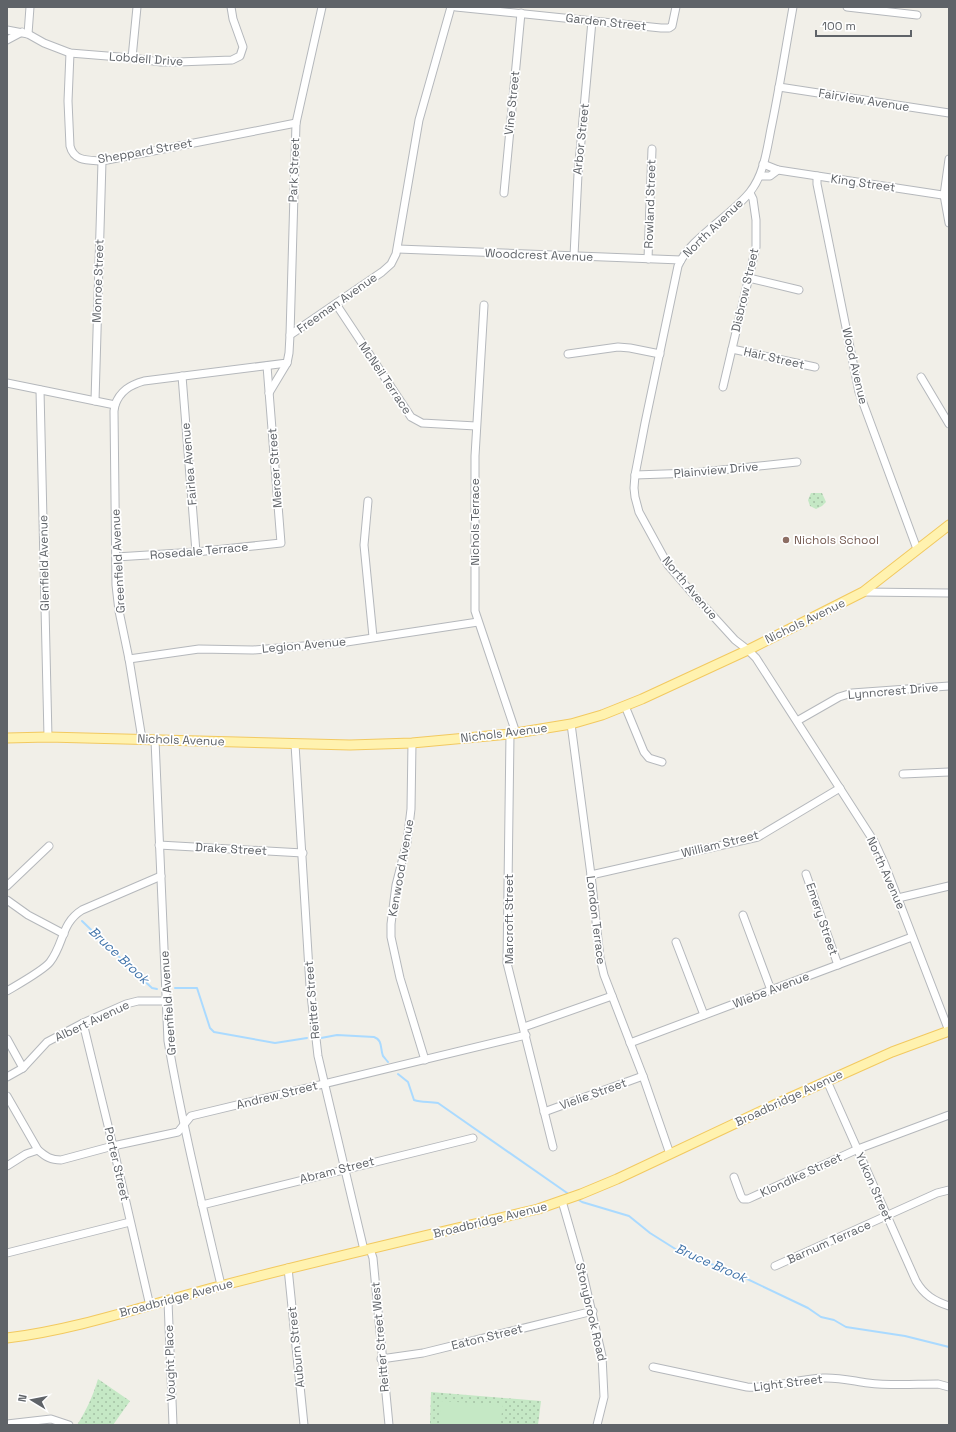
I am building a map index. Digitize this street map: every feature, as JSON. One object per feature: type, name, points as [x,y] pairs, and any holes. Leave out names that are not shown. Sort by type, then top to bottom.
[{"type":"main road","name":"Nichols Avenue","points":[[7,738],[48,737],[350,745],[412,743],[513,733],[571,724],[602,715],[642,699],[748,650],[863,592],[949,525]]},
{"type":"main road","name":"Broadbridge Avenue","points":[[7,1338],[61,1329],[150,1306],[221,1285],[538,1208],[564,1200],[581,1194],[670,1154],[826,1081],[892,1052],[949,1031]]},
{"type":"street","points":[[25,33],[30,7]]},
{"type":"street","points":[[132,58],[136,7]]},
{"type":"street","name":"Lobdell Drive","points":[[25,33],[44,43],[70,53],[161,62],[235,59],[241,53],[242,46],[233,19],[231,7]]},
{"type":"street","name":"Park Street","points":[[290,336],[296,123],[322,7]]},
{"type":"street","name":"Freeman Avenue","points":[[287,363],[290,336],[386,268],[392,261],[398,249],[419,120],[451,7]]},
{"type":"street","name":"Garden Street","points":[[456,7],[661,28],[669,28],[672,26],[676,7]]},
{"type":"street","name":"North Avenue","points":[[793,7],[779,87],[760,176],[750,193],[692,246],[680,260],[635,475],[634,488],[636,504],[668,565],[734,639],[756,658],[875,843],[898,898],[949,1031]]},
{"type":"street","points":[[847,7],[916,15]]},
{"type":"street","name":"Vine Street","points":[[504,193],[521,13]]},
{"type":"street","name":"Arbor Street","points":[[574,256],[578,174],[592,21]]},
{"type":"street","points":[[7,30],[25,33]]},
{"type":"street","points":[[7,40],[25,33]]},
{"type":"street","name":"Sheppard Street","points":[[70,53],[68,101],[71,152],[83,160],[102,161],[296,123]]},
{"type":"street","name":"Fairview Avenue","points":[[779,87],[949,113]]},
{"type":"street","name":"Rowland Street","points":[[648,260],[652,149]]},
{"type":"street","points":[[949,159],[946,195],[949,223]]},
{"type":"street","name":"Monroe Street","points":[[95,401],[102,161]]},
{"type":"street","name":"King Street","points":[[763,164],[778,170],[946,195]]},
{"type":"street","name":"King Street","points":[[760,176],[770,176],[778,170]]},
{"type":"street","name":"Wood Avenue","points":[[817,176],[817,184],[859,392],[917,550]]},
{"type":"street","name":"Disbrow Street","points":[[723,387],[757,238],[756,220],[750,193]]},
{"type":"street","name":"Woodcrest Avenue","points":[[398,249],[648,260],[680,260]]},
{"type":"street","points":[[749,278],[799,290]]},
{"type":"street","name":"McNeil Terrace","points":[[336,304],[410,417],[422,423],[476,426]]},
{"type":"street","name":"Nichols Terrace","points":[[484,305],[476,426],[474,603],[478,622],[513,733]]},
{"type":"street","points":[[568,354],[618,347],[660,354]]},
{"type":"street","name":"Hair Street","points":[[732,349],[815,367]]},
{"type":"street","points":[[7,383],[115,405],[117,399],[124,390],[136,384],[182,376],[287,363]]},
{"type":"street","points":[[269,393],[287,363]]},
{"type":"street","name":"Mercer Street","points":[[267,366],[281,543]]},
{"type":"street","name":"Fairlea Avenue","points":[[182,376],[196,552]]},
{"type":"street","points":[[921,376],[949,424]]},
{"type":"street","name":"Glenfield Avenue","points":[[40,390],[48,737]]},
{"type":"street","name":"Greenfield Avenue","points":[[115,405],[116,557],[118,611],[129,659],[142,739]]},
{"type":"street","name":"Plainview Drive","points":[[635,475],[693,473],[797,462]]},
{"type":"street","points":[[368,501],[364,545],[373,637]]},
{"type":"street","name":"Rosedale Terrace","points":[[116,557],[196,552],[281,543]]},
{"type":"street","points":[[863,592],[949,593]]},
{"type":"street","name":"Legion Avenue","points":[[129,659],[199,649],[253,650],[340,642],[478,622]]},
{"type":"street","name":"Lynncrest Drive","points":[[797,721],[839,698],[852,693],[949,686]]},
{"type":"street","points":[[625,706],[644,752],[649,758],[662,762]]},
{"type":"street","name":"London Terrace","points":[[571,724],[591,875],[600,958],[604,975],[643,1076],[670,1154]]},
{"type":"street","name":"Marcroft Street","points":[[513,733],[507,963],[524,1026],[553,1148]]},
{"type":"street","name":"Greenfield Avenue","points":[[155,740],[168,1041],[184,1123],[221,1285]]},
{"type":"street","name":"Kenwood Avenue","points":[[412,743],[411,809],[407,842],[396,885],[391,924],[391,937],[400,978],[425,1060]]},
{"type":"street","name":"Reitter Street","points":[[295,744],[314,1031],[324,1084],[344,1168],[367,1250]]},
{"type":"street","points":[[903,774],[949,772]]},
{"type":"street","name":"William Street","points":[[591,875],[758,837],[840,788]]},
{"type":"street","points":[[7,886],[49,846]]},
{"type":"street","name":"Drake Street","points":[[159,846],[303,853]]},
{"type":"street","name":"Emery Street","points":[[806,874],[838,965]]},
{"type":"street","points":[[7,991],[49,963],[70,919],[82,910],[160,876]]},
{"type":"street","points":[[898,898],[949,886]]},
{"type":"street","points":[[7,900],[28,915],[64,934]]},
{"type":"street","points":[[743,915],[771,990]]},
{"type":"street","name":"Wiebe Avenue","points":[[630,1043],[912,937]]},
{"type":"street","points":[[676,942],[704,1015]]},
{"type":"street","points":[[524,1026],[612,996]]},
{"type":"street","name":"Albert Avenue","points":[[7,1077],[22,1068],[47,1042],[83,1023],[126,1004],[138,1001],[167,1001]]},
{"type":"street","name":"Porter Street","points":[[83,1023],[114,1146],[150,1306]]},
{"type":"street","name":"Andrew Street","points":[[38,1150],[45,1157],[53,1160],[61,1160],[114,1146],[178,1132],[191,1116],[526,1035]]},
{"type":"street","points":[[7,1039],[22,1068]]},
{"type":"street","name":"Vielie Street","points":[[544,1112],[643,1076]]},
{"type":"street","name":"Yukon Street","points":[[826,1081],[858,1149],[916,1281],[923,1291],[935,1300],[949,1306]]},
{"type":"street","points":[[7,1096],[38,1150],[26,1154],[7,1166]]},
{"type":"street","name":"Klondike Street","points":[[734,1177],[740,1196],[743,1199],[748,1199],[858,1149],[949,1115]]},
{"type":"street","name":"Abram Street","points":[[202,1205],[344,1168],[472,1138]]},
{"type":"street","name":"Barnum Terrace","points":[[774,1266],[949,1190]]},
{"type":"street","name":"Stonybrook Road","points":[[564,1200],[593,1311],[602,1356],[604,1388],[597,1425]]},
{"type":"street","points":[[7,1253],[130,1222]]},
{"type":"street","name":"Reitter Street West","points":[[367,1250],[373,1258],[388,1425]]},
{"type":"street","name":"Auburn Street","points":[[288,1268],[304,1425]]},
{"type":"street","name":"Vought Place","points":[[168,1301],[172,1425]]},
{"type":"street","name":"Eaton Street","points":[[381,1359],[423,1353],[593,1311]]},
{"type":"street","name":"Light Street","points":[[653,1367],[747,1387],[760,1388],[807,1379],[822,1378],[843,1379],[868,1383],[938,1384],[949,1387]]},
{"type":"street","points":[[7,1424],[51,1419],[70,1425]]},
{"type":"green space","points":[[811,493],[822,493],[826,502],[816,509],[810,506],[808,500]]},
{"type":"green space","points":[[98,1379],[130,1401],[113,1425],[77,1425],[89,1403]]},
{"type":"green space","points":[[431,1392],[541,1401],[538,1425],[430,1425]]},
{"type":"green space","points":[[441,1401],[503,1405],[500,1425],[440,1425]]},
{"type":"waterway","name":"Bruce Brook","points":[[82,921],[152,988],[157,989]]},
{"type":"waterway","name":"Bruce Brook","points":[[175,988],[197,988],[210,1028],[214,1032],[275,1043],[307,1038]]},
{"type":"waterway","name":"Bruce Brook","points":[[321,1038],[337,1035],[377,1038],[381,1045],[383,1056],[388,1062]]},
{"type":"waterway","name":"Bruce Brook","points":[[398,1074],[408,1082],[414,1100],[438,1103],[570,1195]]},
{"type":"waterway","name":"Bruce Brook","points":[[575,1198],[582,1202],[629,1216],[650,1233],[677,1250],[743,1277],[808,1308],[821,1317],[834,1320],[846,1327],[905,1336],[949,1347]]},
{"type":"place","name":"Nichols School","points":[[786,540]]}]
